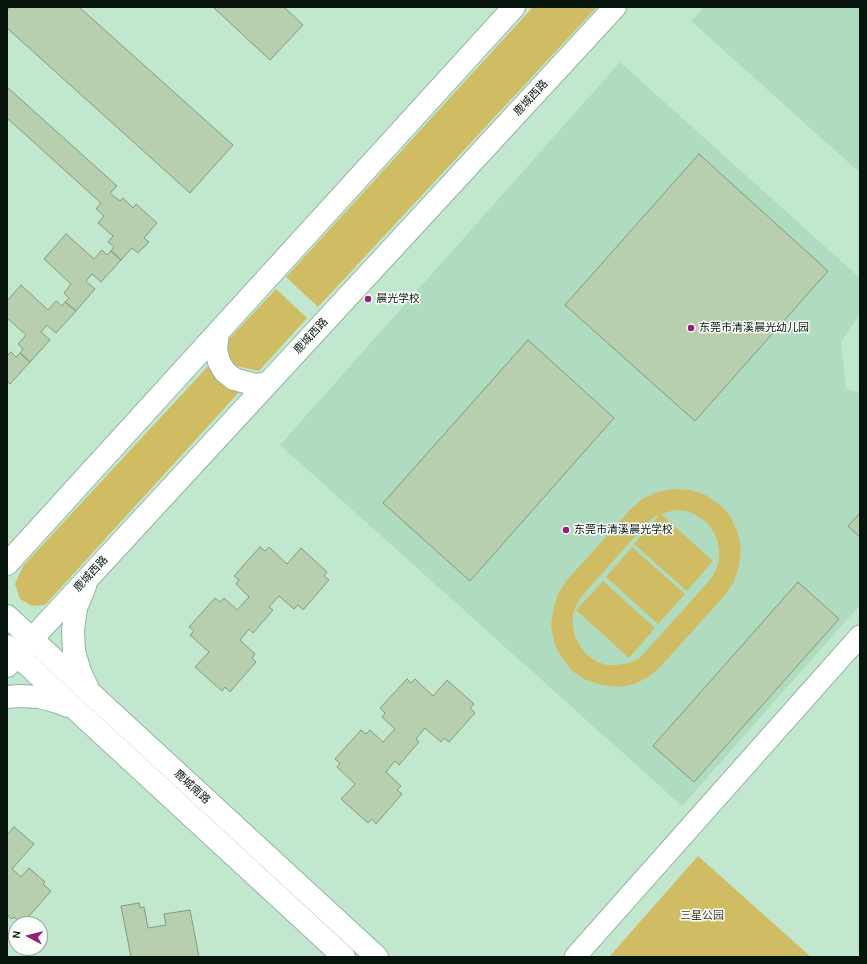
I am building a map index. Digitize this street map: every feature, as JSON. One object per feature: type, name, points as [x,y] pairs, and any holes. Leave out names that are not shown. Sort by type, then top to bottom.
[{"type":"street","points":[[7,564],[514,7]]},
{"type":"street","name":"鹿城西路","points":[[10,656],[32,639],[615,7]]},
{"type":"street","points":[[218,332],[216,349],[219,362],[225,372],[234,379],[256,385],[267,383]]},
{"type":"street","points":[[7,545],[32,536]]},
{"type":"street","points":[[89,692],[80,672],[74,651],[73,630],[76,608],[84,588],[95,570]]},
{"type":"street","name":"鹿城南路","points":[[7,616],[378,957]]},
{"type":"street","points":[[575,957],[860,636]]},
{"type":"street","name":"鹿城南路","points":[[10,656],[75,709],[344,957]]},
{"type":"street","points":[[7,697],[39,697],[58,702],[75,709]]},
{"type":"shaded area","points":[[704,7],[860,7],[860,173],[691,21]]},
{"type":"shaded area","points":[[620,62],[860,278],[860,314],[841,342],[846,389],[860,393],[860,605],[682,806],[280,445]]},
{"type":"green space","points":[[533,7],[597,7],[318,307],[286,277]]},
{"type":"green space","points":[[276,289],[307,318],[259,371],[236,366],[227,355],[227,341]]},
{"type":"green space","points":[[212,362],[241,390],[45,605],[32,606],[20,599],[15,584],[23,566]]},
{"type":"green space","points":[[674,489],[690,490],[706,495],[720,505],[731,517],[738,533],[741,549],[739,566],[734,581],[726,594],[661,666],[650,676],[635,684],[619,687],[602,685],[586,680],[572,671],[562,658],[554,643],[551,626],[553,610],[558,594],[566,581],[631,509],[642,499],[657,492]],"holes":[[[675,510],[686,511],[705,521],[712,529],[717,539],[719,561],[715,572],[709,581],[638,659],[617,665],[606,665],[596,661],[587,655],[575,636],[573,614],[577,604],[583,595],[646,524],[654,517],[659,515],[634,544],[687,591],[713,561],[661,514]]]},
{"type":"green space","points":[[632,547],[685,594],[658,624],[606,577]]},
{"type":"green space","points":[[603,581],[655,628],[629,658],[576,610]]},
{"type":"green space","name":"三星公园","points":[[698,856],[811,957],[609,957]]},
{"type":"building","points":[[10,7],[79,7],[233,145],[190,193],[7,28],[7,11]]},
{"type":"building","points":[[213,7],[284,7],[303,25],[270,60]]},
{"type":"building","points":[[7,87],[117,186],[110,193],[120,201],[123,198],[133,208],[136,204],[157,223],[144,238],[149,242],[138,253],[132,248],[121,260],[111,251],[114,247],[108,242],[113,236],[98,223],[104,216],[96,209],[101,203],[7,118]]},
{"type":"building","points":[[699,154],[828,271],[695,421],[565,305]]},
{"type":"building","points":[[66,234],[94,259],[102,250],[107,255],[111,251],[121,260],[101,282],[92,274],[86,281],[95,289],[76,311],[65,302],[69,298],[64,293],[71,284],[44,259]]},
{"type":"building","points":[[21,285],[48,310],[56,301],[62,306],[65,302],[76,311],[56,333],[47,325],[41,332],[50,340],[30,362],[20,353],[23,349],[18,344],[26,335],[7,318],[7,301]]},
{"type":"building","points":[[528,340],[614,418],[470,581],[383,503]]},
{"type":"building","points":[[11,352],[16,357],[20,353],[30,362],[10,384],[7,381],[7,356]]},
{"type":"building","points":[[860,513],[860,537],[848,526]]},
{"type":"building","points":[[260,547],[265,551],[269,547],[287,564],[301,548],[327,572],[324,576],[329,580],[303,610],[298,605],[294,609],[279,596],[269,607],[273,610],[253,633],[249,629],[240,640],[255,654],[252,658],[256,662],[230,692],[225,687],[222,691],[195,667],[209,652],[190,635],[194,631],[189,627],[215,598],[220,602],[224,598],[237,610],[249,597],[236,584],[239,580],[234,576]]},
{"type":"building","points":[[798,582],[839,619],[694,782],[653,746]]},
{"type":"building","points":[[407,679],[411,683],[415,679],[433,696],[447,680],[474,704],[470,708],[475,713],[449,742],[444,738],[441,742],[425,728],[416,739],[419,742],[399,765],[395,761],[386,772],[401,786],[397,790],[402,794],[376,824],[372,819],[368,823],[341,799],[355,784],[337,767],[340,763],[335,759],[361,730],[366,734],[370,730],[383,742],[395,729],[382,717],[385,713],[380,708]]},
{"type":"building","points":[[14,827],[34,844],[12,869],[21,877],[29,868],[45,882],[43,884],[51,891],[29,916],[7,915],[7,835]]},
{"type":"building","points":[[139,903],[140,908],[144,907],[148,928],[166,925],[164,914],[190,910],[199,957],[131,957],[121,906]]},
{"type":"place","name":"晨光学校","points":[[368,299]]},
{"type":"place","name":"东莞市清溪晨光幼儿园","points":[[691,328]]},
{"type":"place","name":"东莞市清溪晨光学校","points":[[566,530]]}]
